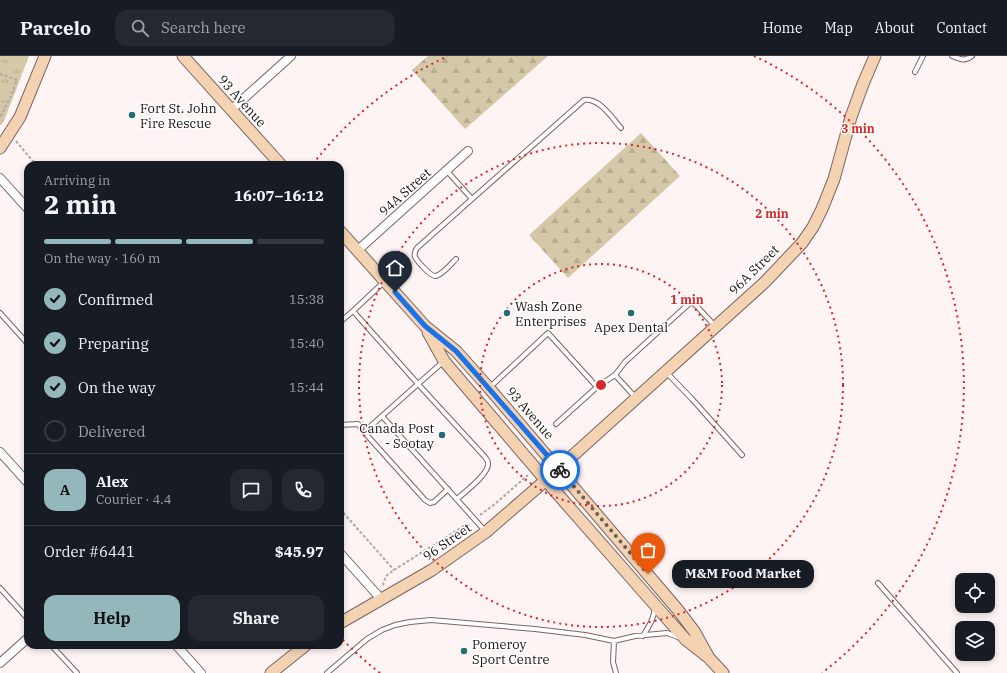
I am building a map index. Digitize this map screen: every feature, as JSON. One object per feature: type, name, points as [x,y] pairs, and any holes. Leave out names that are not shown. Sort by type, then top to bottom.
[{"type":"main road","points":[[0,148],[20,117],[45,56]]},
{"type":"main road","name":"93 Avenue","points":[[183,56],[277,161]]},
{"type":"main road","name":"96A Street","points":[[558,468],[765,282],[802,243],[813,227],[828,194],[851,117],[875,56]]},
{"type":"main road","name":"93 Avenue","points":[[344,235],[425,326],[456,351],[489,388],[678,610],[694,631],[709,658]]},
{"type":"main road","name":"93 Avenue","points":[[425,326],[444,361],[546,480],[686,640],[709,658],[723,673]]},
{"type":"main road","name":"96 Street","points":[[344,621],[432,570],[486,532],[558,468]]},
{"type":"main road","points":[[271,673],[298,649]]},
{"type":"street","points":[[231,110],[291,56]]},
{"type":"street","name":"94A Street","points":[[358,250],[468,151]]},
{"type":"street","points":[[0,178],[24,205]]},
{"type":"street","points":[[0,452],[24,479]]},
{"type":"street","points":[[344,557],[381,599]]},
{"type":"street","points":[[0,663],[24,642]]},
{"type":"street","points":[[180,649],[201,673]]},
{"type":"lane","points":[[915,72],[923,56]]},
{"type":"lane","points":[[952,56],[962,60],[966,60],[972,56]]},
{"type":"lane","points":[[456,260],[441,274],[433,276],[415,256],[415,252],[417,248],[584,100],[593,100],[600,104],[621,128]]},
{"type":"lane","points":[[446,170],[472,199]]},
{"type":"lane","points":[[344,319],[385,281]]},
{"type":"lane","points":[[556,424],[597,387],[616,375],[625,362],[692,301],[716,327]]},
{"type":"lane","points":[[353,311],[485,456],[488,463],[487,470],[457,499]]},
{"type":"lane","points":[[0,313],[24,340]]},
{"type":"lane","points":[[489,388],[548,333],[597,387]]},
{"type":"lane","points":[[364,432],[444,361]]},
{"type":"lane","points":[[665,372],[692,399],[742,454]]},
{"type":"lane","points":[[616,375],[636,398]]},
{"type":"lane","points":[[382,416],[486,532]]},
{"type":"lane","points":[[344,425],[358,424],[425,500],[430,503],[434,502],[448,489]]},
{"type":"lane","points":[[878,583],[957,673]]},
{"type":"lane","points":[[0,588],[24,615]]},
{"type":"lane","points":[[643,636],[652,623],[655,605]]},
{"type":"lane","points":[[327,673],[348,653],[367,639],[388,628],[410,622],[431,620],[535,629],[585,635],[614,641],[667,633],[686,640]]},
{"type":"lane","points":[[614,641],[614,662],[616,673]]},
{"type":"lane","points":[[56,649],[77,673]]},
{"type":"path","points":[[0,74],[17,80],[0,117]]},
{"type":"path","points":[[24,152],[32,161]]},
{"type":"path","points":[[383,584],[386,576],[474,519],[495,504],[528,475]]},
{"type":"path","points":[[344,514],[394,570]]},
{"type":"green space","points":[[0,56],[29,56],[4,121],[0,126]]},
{"type":"green space","points":[[428,56],[548,56],[465,129],[412,70]]},
{"type":"green space","points":[[641,133],[680,176],[568,278],[529,235]]},
{"type":"way so far","points":[[560,470],[648,574]]},
{"type":"place","name":"Fort St. John Fire Rescue","points":[[132,115]]},
{"type":"place","name":"Wash Zone Enterprises","points":[[507,313]]},
{"type":"place","name":"Apex Dental","points":[[631,313]]},
{"type":"place","name":"Canada Post - Sootay","points":[[442,435]]},
{"type":"place","name":"M&M Food Market","points":[[648,574]]},
{"type":"place","name":"Pomeroy Sport Centre","points":[[464,651]]},
{"type":"route","points":[[395,292],[425,326],[456,351],[560,470]]}]
